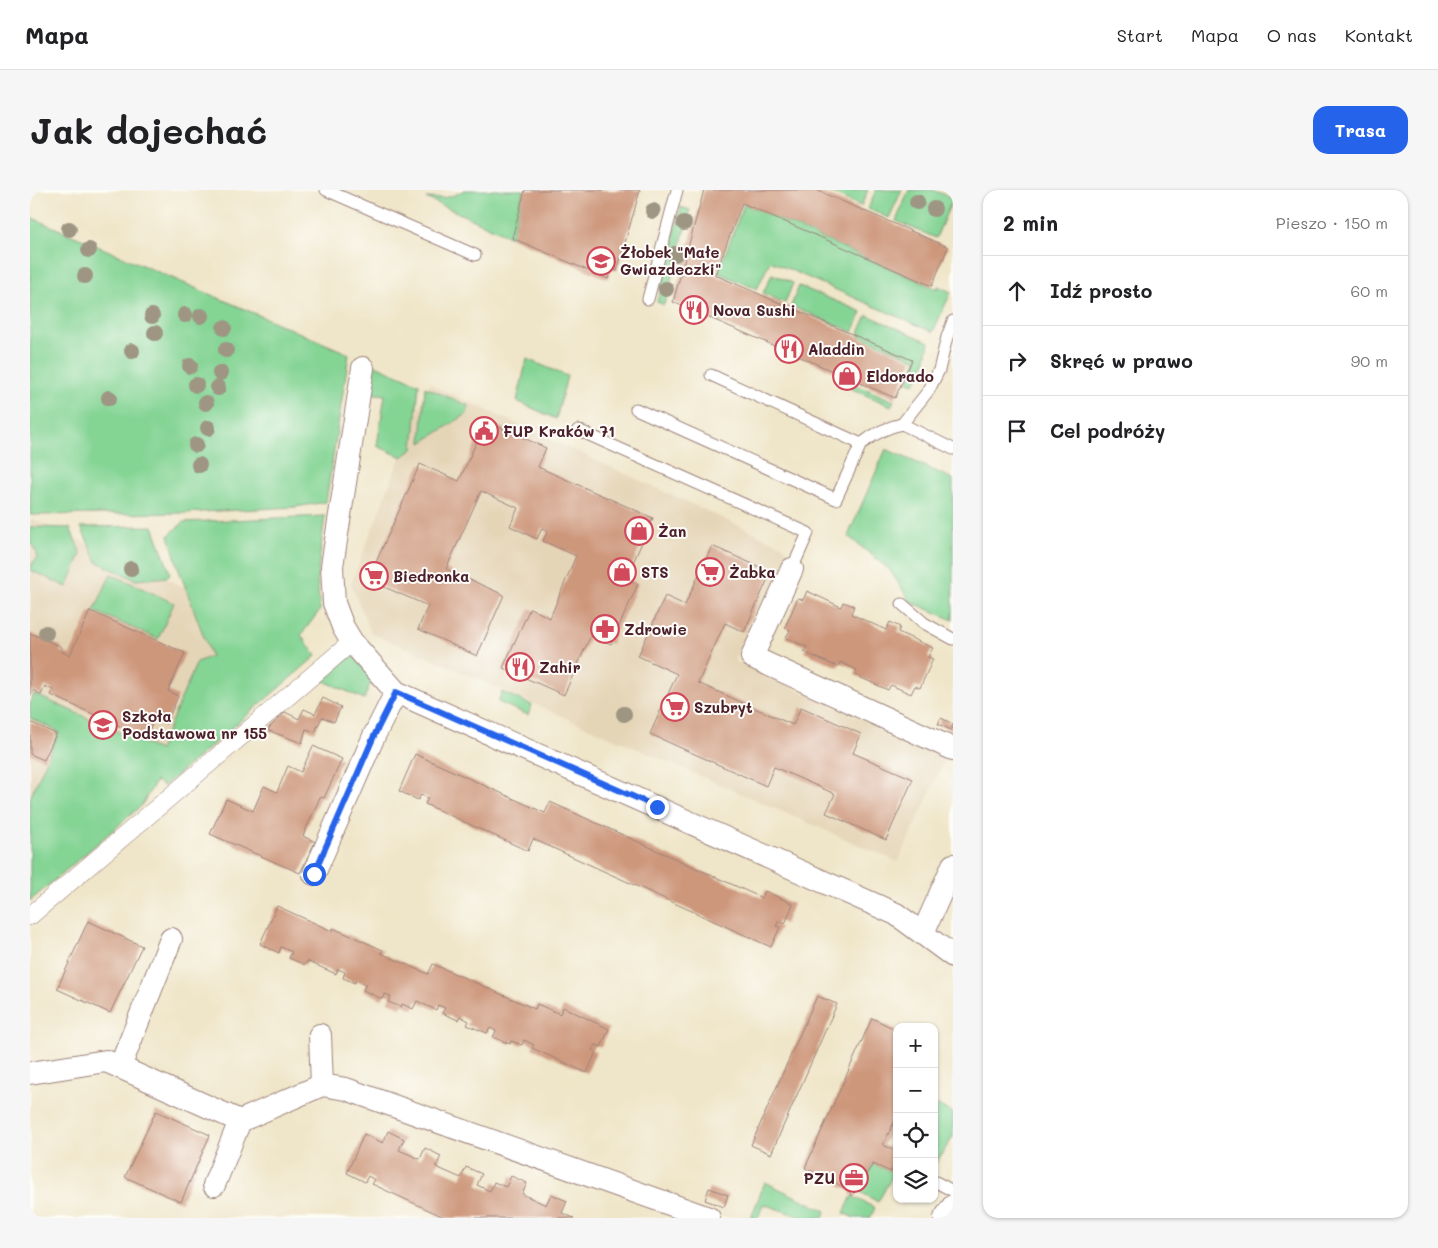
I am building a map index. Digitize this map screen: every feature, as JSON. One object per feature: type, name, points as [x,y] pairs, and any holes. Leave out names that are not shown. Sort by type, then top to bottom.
[{"type":"street","points":[[363,368],[332,566],[334,603],[343,627],[352,642],[396,692],[896,914],[953,956]]},
{"type":"street","points":[[792,569],[752,657],[953,749]]},
{"type":"street","points":[[30,916],[346,647]]},
{"type":"street","points":[[314,874],[374,736],[396,692]]},
{"type":"street","points":[[923,934],[953,865]]},
{"type":"street","points":[[120,1067],[171,939]]},
{"type":"street","points":[[320,1035],[322,1085]]},
{"type":"street","points":[[30,1073],[106,1061],[240,1121]]},
{"type":"street","points":[[214,1185],[240,1121],[322,1085],[346,1089],[709,1218]]},
{"type":"street","points":[[945,1218],[953,1206]]},
{"type":"lane","points":[[326,190],[475,255]]},
{"type":"lane","points":[[648,299],[677,190]]},
{"type":"lane","points":[[902,424],[929,390],[939,370],[953,321]]},
{"type":"lane","points":[[711,376],[861,444]]},
{"type":"lane","points":[[636,409],[836,499],[861,444],[875,433],[902,424],[953,450]]},
{"type":"lane","points":[[578,430],[808,533],[792,569]]},
{"type":"lane","points":[[902,604],[924,624],[953,639]]},
{"type":"lane","points":[[938,1183],[953,1190]]},
{"type":"shaded area","points":[[429,384],[785,547],[791,556],[735,661],[946,757],[898,862],[371,633],[351,584]]},
{"type":"shaded area","name":"Szkoła Podstawowa nr 155","points":[[30,518],[226,606],[286,640],[155,778],[30,872]]},
{"type":"green space","points":[[464,190],[524,190],[511,237],[426,198],[446,197]]},
{"type":"green space","points":[[824,190],[868,190],[861,206]]},
{"type":"green space","points":[[876,190],[902,190],[889,218],[868,209]]},
{"type":"green space","points":[[909,190],[933,190],[953,198],[936,238],[896,221]]},
{"type":"green space","points":[[744,204],[937,289],[938,286],[951,292],[933,332],[770,261],[757,289],[718,273]]},
{"type":"green space","points":[[681,207],[690,210],[664,305],[657,302]]},
{"type":"green space","points":[[30,217],[349,354],[326,502],[295,507],[184,513],[30,515]]},
{"type":"green space","points":[[772,274],[793,283],[785,303],[763,293]]},
{"type":"green space","points":[[799,286],[862,312],[853,332],[791,306]]},
{"type":"green space","points":[[867,315],[929,342],[925,364],[914,384],[908,382],[917,360],[858,335]]},
{"type":"green space","points":[[357,357],[419,384],[413,449],[402,457],[377,446],[385,395],[368,393],[355,365]]},
{"type":"green space","points":[[527,359],[567,376],[556,419],[517,401]]},
{"type":"green space","points":[[847,381],[894,401],[891,406],[845,386]]},
{"type":"green space","points":[[425,387],[469,406],[467,414],[421,443]]},
{"type":"green space","points":[[886,449],[953,479],[953,620],[911,602],[889,569],[848,536]]},
{"type":"green space","points":[[325,516],[317,578],[320,610],[301,635],[316,656],[164,786],[156,781],[141,806],[30,901],[30,798],[59,732],[30,718],[30,704],[34,694],[159,750],[197,662],[211,656],[179,570],[169,535],[184,522]]},
{"type":"green space","points":[[153,526],[170,573],[168,577],[136,580],[97,562],[81,527]]},
{"type":"green space","points":[[30,527],[70,528],[81,554],[67,587],[30,570],[33,562],[37,559],[37,553],[30,542]]},
{"type":"green space","points":[[111,574],[174,603],[158,639],[94,611]]},
{"type":"green space","points":[[352,655],[384,691],[370,684],[364,699],[324,681]]},
{"type":"green space","points":[[502,692],[532,705],[528,715],[498,702]]},
{"type":"green space","points":[[938,1105],[953,1113],[953,1137],[938,1160]]},
{"type":"green space","points":[[873,1164],[893,1173],[878,1202],[857,1190]]},
{"type":"green space","points":[[765,1182],[826,1211],[823,1218],[804,1218],[763,1204],[758,1218],[751,1218]]},
{"type":"green space","points":[[852,1196],[875,1208],[870,1218],[854,1218],[844,1213]]},
{"type":"building","points":[[525,190],[640,190],[617,271],[611,269],[608,279],[512,238]]},
{"type":"building","points":[[704,190],[816,190],[948,247],[932,286],[742,203],[715,275],[912,360],[895,398],[673,302]]},
{"type":"building","points":[[486,421],[546,448],[538,467],[653,518],[626,578],[638,584],[611,644],[591,635],[564,695],[503,668],[530,608],[550,618],[576,556],[543,541],[548,531],[542,528],[537,539],[510,526],[518,508],[481,491],[446,569],[504,595],[477,656],[418,629],[428,606],[368,580],[420,464],[459,481]]},
{"type":"building","points":[[712,546],[771,572],[744,632],[725,623],[698,683],[793,725],[801,707],[861,734],[853,753],[913,779],[886,840],[826,813],[835,794],[774,767],[766,786],[650,734],[677,674],[638,656],[665,596],[685,605]]},
{"type":"building","points":[[807,591],[841,607],[843,602],[854,606],[851,614],[886,630],[890,622],[900,627],[898,632],[933,648],[928,657],[933,659],[920,688],[915,686],[911,694],[891,685],[888,690],[855,675],[857,670],[840,662],[838,667],[804,652],[807,647],[786,638],[790,630],[785,627],[798,598],[803,600]]},
{"type":"building","points":[[90,611],[185,653],[168,691],[178,696],[166,724],[154,719],[146,738],[51,695],[53,690],[45,686],[41,695],[33,690],[30,696],[30,633],[62,647],[60,651],[70,655]]},
{"type":"building","points":[[323,698],[341,707],[334,722],[322,717],[315,732],[306,729],[302,743],[267,730],[285,712],[299,719],[304,709],[315,714]]},
{"type":"building","points":[[941,718],[953,724],[951,730],[938,724]]},
{"type":"building","points":[[30,722],[56,734],[44,760],[30,754]]},
{"type":"building","points":[[313,746],[342,759],[324,798],[320,797],[303,836],[315,842],[300,873],[210,834],[226,799],[253,811],[264,786],[277,792],[288,766],[301,772]]},
{"type":"building","points":[[415,754],[545,813],[550,802],[762,898],[765,891],[793,904],[785,924],[779,921],[776,926],[780,927],[771,947],[533,839],[528,851],[425,804],[428,798],[421,795],[418,800],[399,791]]},
{"type":"building","points":[[277,906],[332,931],[333,928],[383,950],[381,953],[428,974],[433,964],[535,1009],[537,1004],[560,1014],[563,1007],[609,1029],[601,1047],[595,1045],[592,1050],[596,1052],[587,1073],[532,1048],[534,1045],[524,1040],[522,1045],[511,1041],[510,1044],[493,1037],[496,1031],[490,1028],[487,1033],[467,1025],[469,1021],[460,1016],[458,1020],[442,1013],[445,1008],[438,1005],[436,1010],[417,1001],[413,1009],[402,1004],[401,1007],[388,1002],[391,996],[385,994],[382,999],[363,990],[366,984],[356,980],[355,983],[343,978],[345,972],[338,969],[336,974],[307,961],[305,965],[289,958],[292,952],[281,947],[279,953],[260,944]]},
{"type":"building","points":[[88,921],[142,946],[110,1013],[57,989]]},
{"type":"building","points":[[817,996],[837,1004],[771,1154],[751,1145]]},
{"type":"building","points":[[872,1018],[893,1028],[893,1124],[883,1145],[893,1149],[893,1168],[891,1172],[873,1164],[852,1196],[847,1187],[843,1188],[834,1181],[835,1179],[830,1177],[829,1179],[805,1168]]},
{"type":"building","points":[[156,1111],[210,1135],[181,1202],[125,1177]]},
{"type":"building","points":[[388,1131],[404,1139],[399,1150],[420,1159],[425,1148],[441,1156],[436,1167],[461,1178],[466,1167],[482,1174],[477,1185],[490,1191],[494,1182],[506,1187],[511,1176],[527,1183],[522,1194],[546,1205],[551,1194],[567,1201],[562,1213],[574,1218],[446,1218],[372,1184],[375,1180],[368,1176],[365,1182],[347,1173],[364,1134],[383,1143]]},
{"type":"building","points":[[709,1188],[728,1195],[724,1207],[705,1200]]},
{"type":"place","name":"Żłobek \"Małe Gwiazdeczki\"","points":[[601,261]]},
{"type":"place","name":"Nova Sushi","points":[[694,310]]},
{"type":"place","name":"Aladdin","points":[[789,349]]},
{"type":"place","name":"Eldorado","points":[[847,376]]},
{"type":"place","name":"FUP Kraków 71","points":[[484,431]]},
{"type":"place","name":"Żan","points":[[639,531]]},
{"type":"place","name":"STS","points":[[622,572]]},
{"type":"place","name":"Żabka","points":[[710,572]]},
{"type":"place","name":"Biedronka","points":[[374,576]]},
{"type":"place","name":"Zdrowie","points":[[605,629]]},
{"type":"place","name":"Zahir","points":[[520,667]]},
{"type":"place","name":"Szubryt","points":[[675,707]]},
{"type":"place","name":"Szkoła Podstawowa nr 155","points":[[103,725]]},
{"type":"place","name":"PZU","points":[[854,1178]]},
{"type":"route","points":[[314,874],[374,736],[396,692],[657,807]]}]
